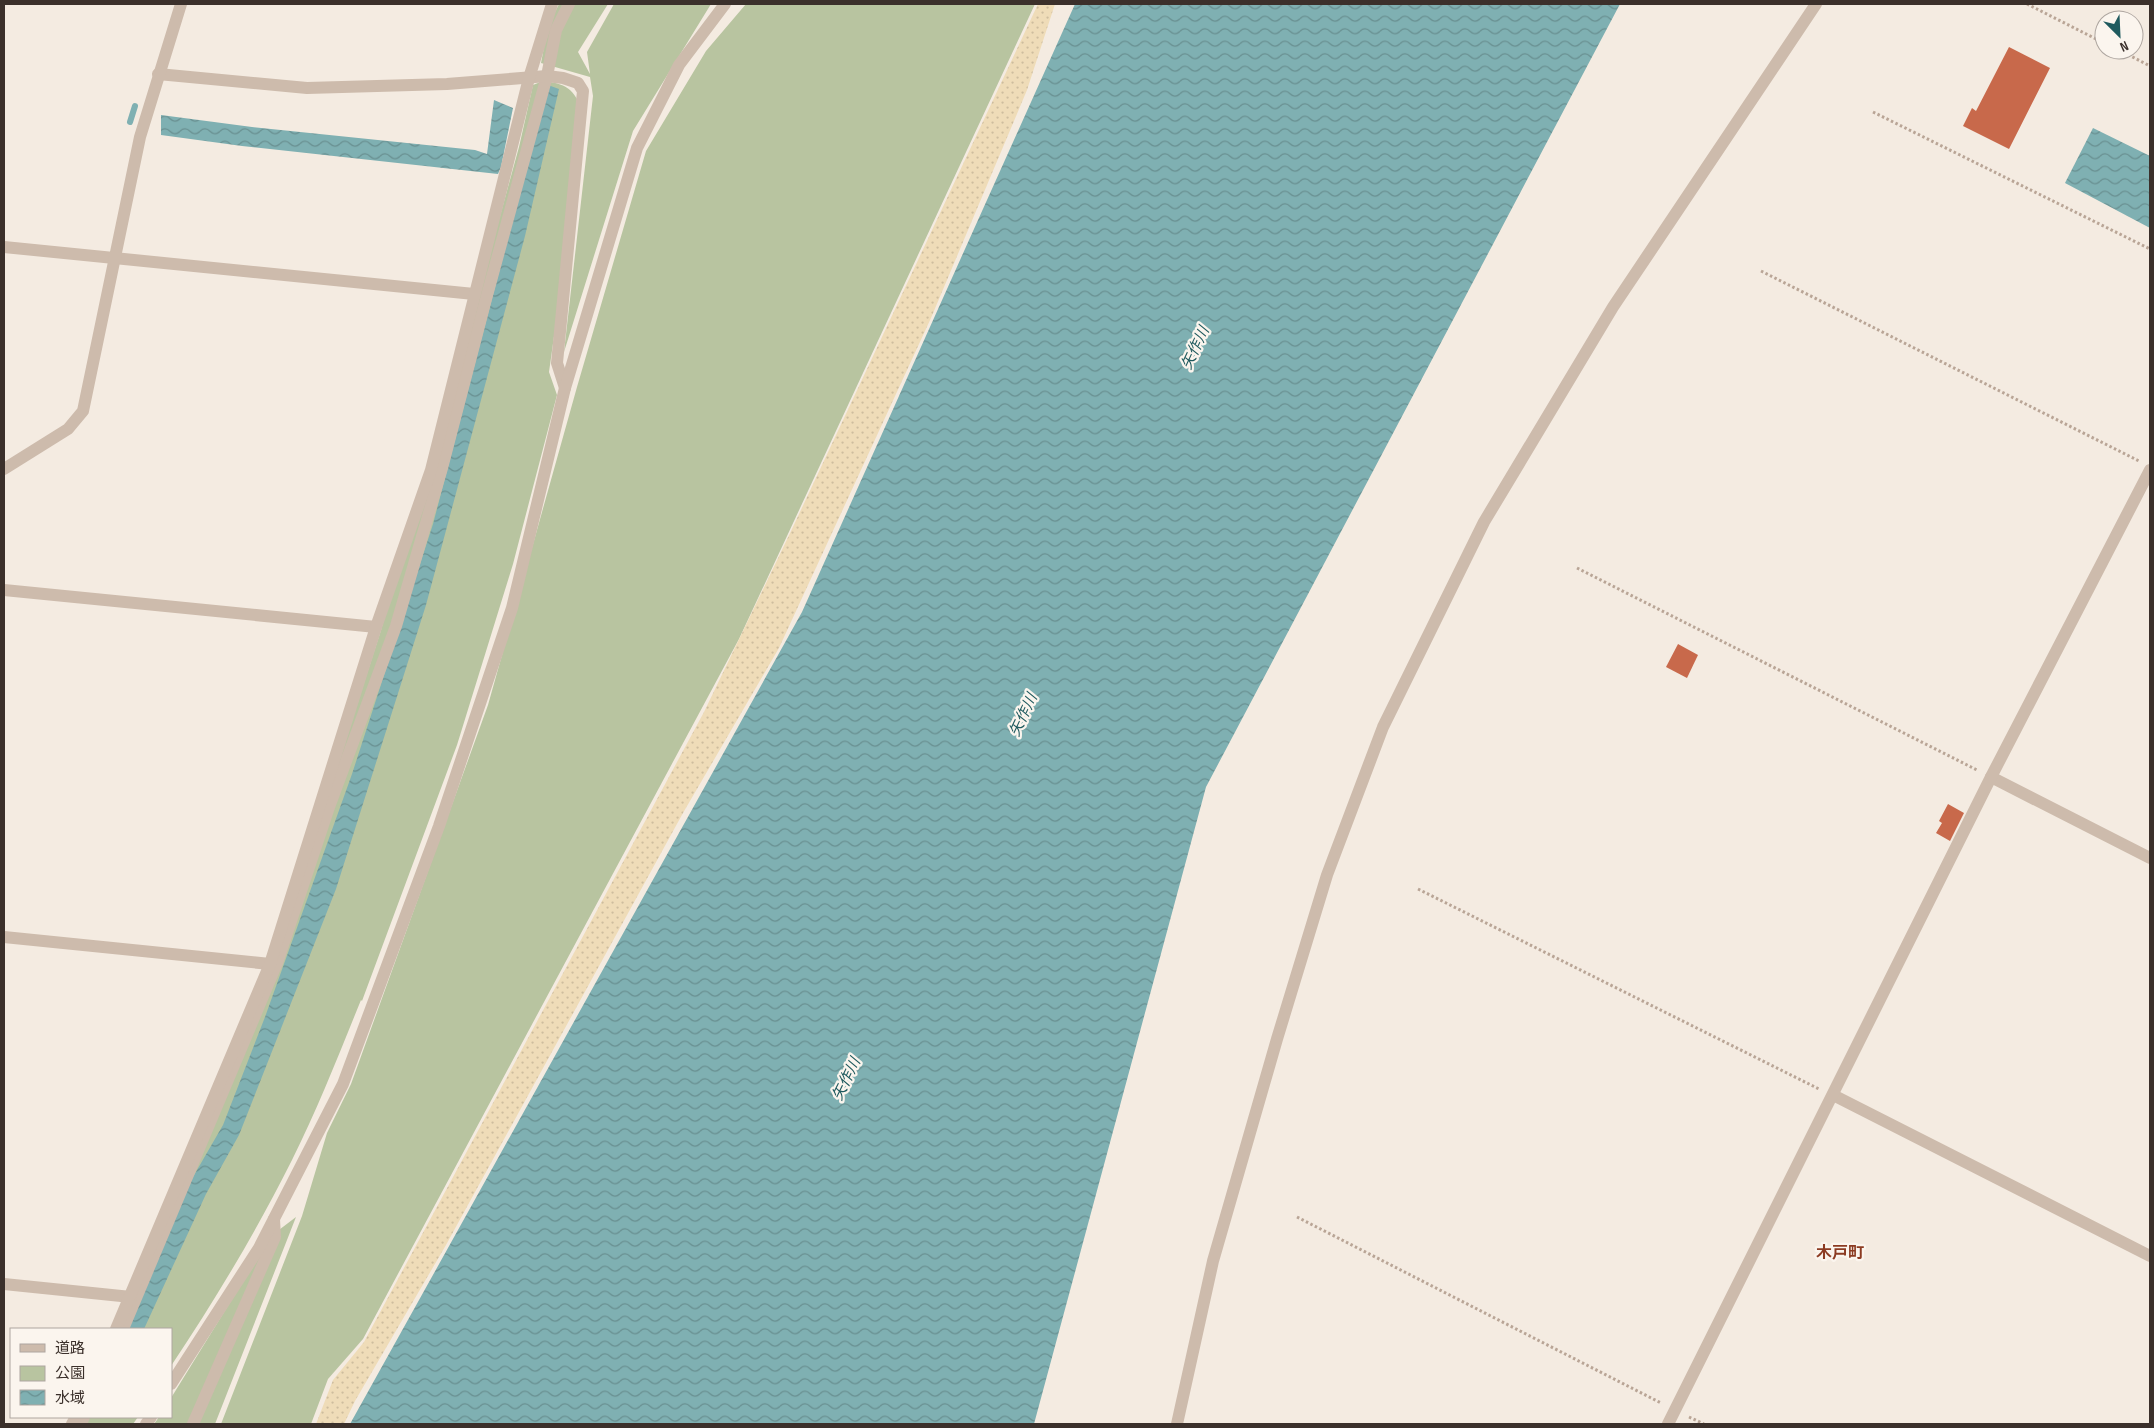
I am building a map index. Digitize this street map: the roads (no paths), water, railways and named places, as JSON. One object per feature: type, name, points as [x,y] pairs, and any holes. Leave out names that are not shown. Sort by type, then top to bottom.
[{"type":"street","points":[[4,469],[68,429],[83,411],[140,137],[181,4]]},
{"type":"street","points":[[116,1328],[270,964],[376,627],[431,470],[529,78],[552,4]]},
{"type":"street","points":[[123,1328],[277,962],[328,810],[396,626],[442,468],[547,76],[556,30],[570,4]]},
{"type":"street","points":[[172,1382],[259,1248],[343,1084],[439,826],[512,608],[565,388],[637,148],[680,65],[725,4]]},
{"type":"street","points":[[1177,1424],[1213,1262],[1274,1048],[1328,875],[1383,727],[1484,522],[1613,307],[1816,4]]},
{"type":"street","points":[[158,74],[307,88],[447,84],[547,76],[578,83],[583,91],[557,363],[565,388]]},
{"type":"street","points":[[4,246],[474,294]]},
{"type":"street","points":[[1668,1424],[2146,466]]},
{"type":"street","points":[[4,590],[376,627]]},
{"type":"street","points":[[1991,777],[2150,858]]},
{"type":"street","points":[[4,937],[270,964]]},
{"type":"street","points":[[1833,1096],[2150,1256]]},
{"type":"street","points":[[193,1424],[275,1237],[274,1219]]},
{"type":"street","points":[[4,1284],[131,1297]]},
{"type":"water","name":"矢作川","points":[[1075,4],[1620,4],[1206,787],[1034,1424],[350,1424],[802,612]]},
{"type":"water","points":[[548,85],[559,89],[525,236],[426,605],[336,889],[239,1135],[206,1194],[144,1328],[127,1328],[182,1196],[223,1125],[265,1017],[352,774],[433,524]]},
{"type":"water","points":[[494,100],[513,108],[498,174],[242,146],[161,135],[161,115],[252,127],[475,150],[487,154]]},
{"type":"water","points":[[2093,128],[2150,156],[2150,228],[2065,183]]},
{"type":"waterway","points":[[130,122],[135,106]]},
{"type":"district","name":"木戸町","points":[[1840,1252]]}]
